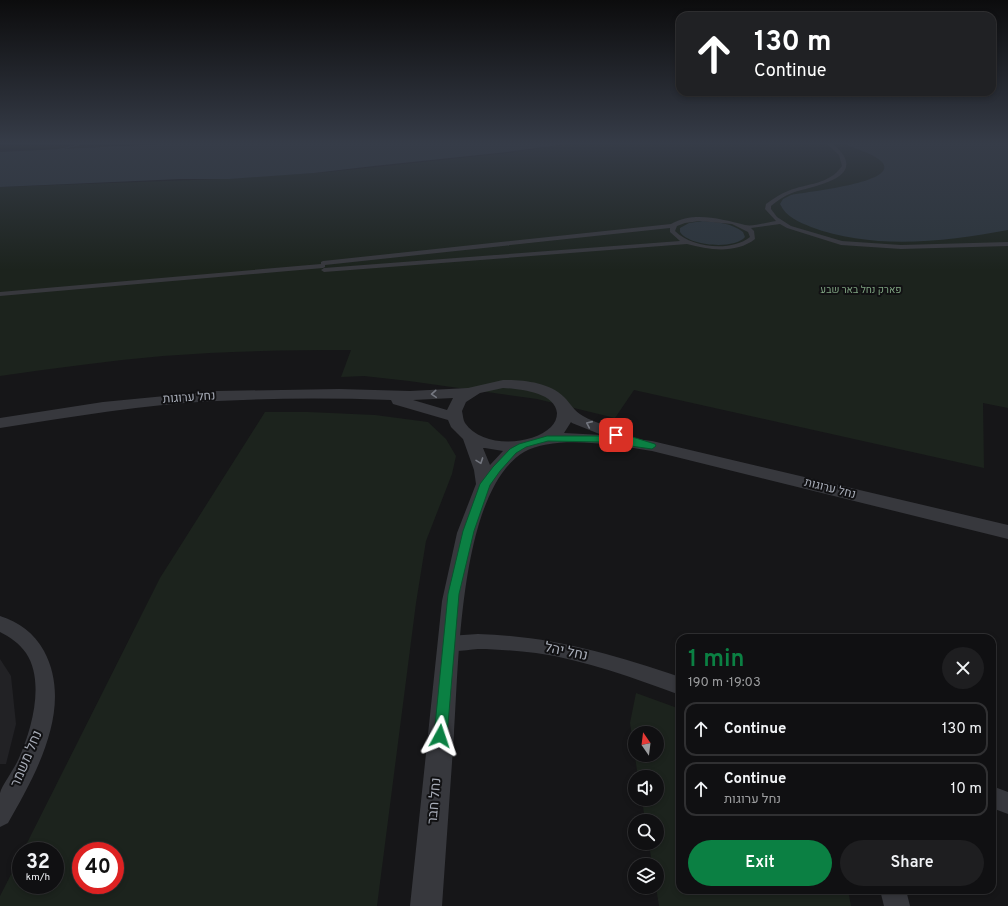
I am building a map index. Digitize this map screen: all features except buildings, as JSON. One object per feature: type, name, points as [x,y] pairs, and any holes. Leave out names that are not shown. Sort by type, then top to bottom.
[{"type":"street","points":[[814,185],[781,195],[768,204],[768,209],[775,218],[789,227],[841,243],[901,247],[1008,244]]},
{"type":"street","points":[[0,294],[323,266],[688,242],[718,247],[742,245],[750,242],[753,236],[751,231],[744,227],[724,221],[700,219],[684,221],[673,226],[323,266]]},
{"type":"street","points":[[744,227],[783,222]]},
{"type":"street","points":[[673,226],[673,234],[688,242]]},
{"type":"street","points":[[512,384],[542,390],[559,401],[565,411],[562,426],[547,438],[522,446],[494,445],[471,438],[460,430],[453,416],[457,404],[473,392],[495,385],[512,384]]},
{"type":"street","name":"נחל ערוגות","points":[[0,422],[102,407],[217,396],[339,394],[379,396],[473,392]]},
{"type":"street","name":"נחל ערוגות","points":[[379,396],[453,416]]},
{"type":"street","name":"נחל ערוגות","points":[[565,411],[595,427],[652,446],[1008,532]]},
{"type":"street","points":[[471,438],[483,470],[485,484]]},
{"type":"street","name":"נחל ערוגות","points":[[547,438],[602,439],[652,446]]},
{"type":"street","name":"נחל חבר","points":[[426,906],[448,644],[458,572],[468,531],[485,484],[507,456],[522,446]]},
{"type":"street","name":"נחל משמר","points":[[0,624],[8,626],[28,641],[39,657],[45,677],[45,700],[39,732],[31,756],[0,815]]},
{"type":"street","name":"נחל יהל","points":[[448,644],[499,642],[555,649],[612,662],[676,685]]},
{"type":"street","points":[[996,798],[1008,803]]},
{"type":"street","points":[[894,894],[897,906]]},
{"type":"shaded area","points":[[0,185],[39,185],[0,187]]},
{"type":"shaded area","points":[[848,185],[1008,185],[1008,230],[959,238],[909,242],[859,239],[834,234],[811,227],[789,216],[780,204],[783,199],[791,195]]},
{"type":"shaded area","points":[[703,221],[734,227],[743,232],[745,237],[731,244],[712,245],[692,241],[680,232],[680,228],[689,223]]},
{"type":"shaded area","points":[[0,659],[11,676],[16,724],[6,764],[0,764]]},
{"type":"green space","name":"פארק נחל באר שבע","points":[[47,185],[1008,185],[1008,408],[983,403],[984,468],[634,390],[615,418],[537,399],[409,381],[364,376],[341,377],[351,350],[257,351],[163,356],[0,376],[0,187]]},
{"type":"green space","points":[[265,412],[375,415],[428,422],[446,439],[456,456],[452,474],[426,541],[416,603],[377,906],[0,906],[0,896],[12,873],[12,894],[64,894],[64,842],[28,842],[160,578]]},
{"type":"green space","points":[[636,693],[676,708],[676,894],[849,894],[851,906],[659,906],[657,894],[664,894],[664,858],[651,858],[650,850],[664,850],[664,814],[644,814],[643,806],[664,806],[664,770],[637,770],[636,762],[664,762],[664,726],[630,726]]},
{"type":"route","points":[[440,736],[454,594],[468,531],[485,484],[507,456],[513,451],[522,446],[547,438],[578,437],[652,446],[616,435]]}]
